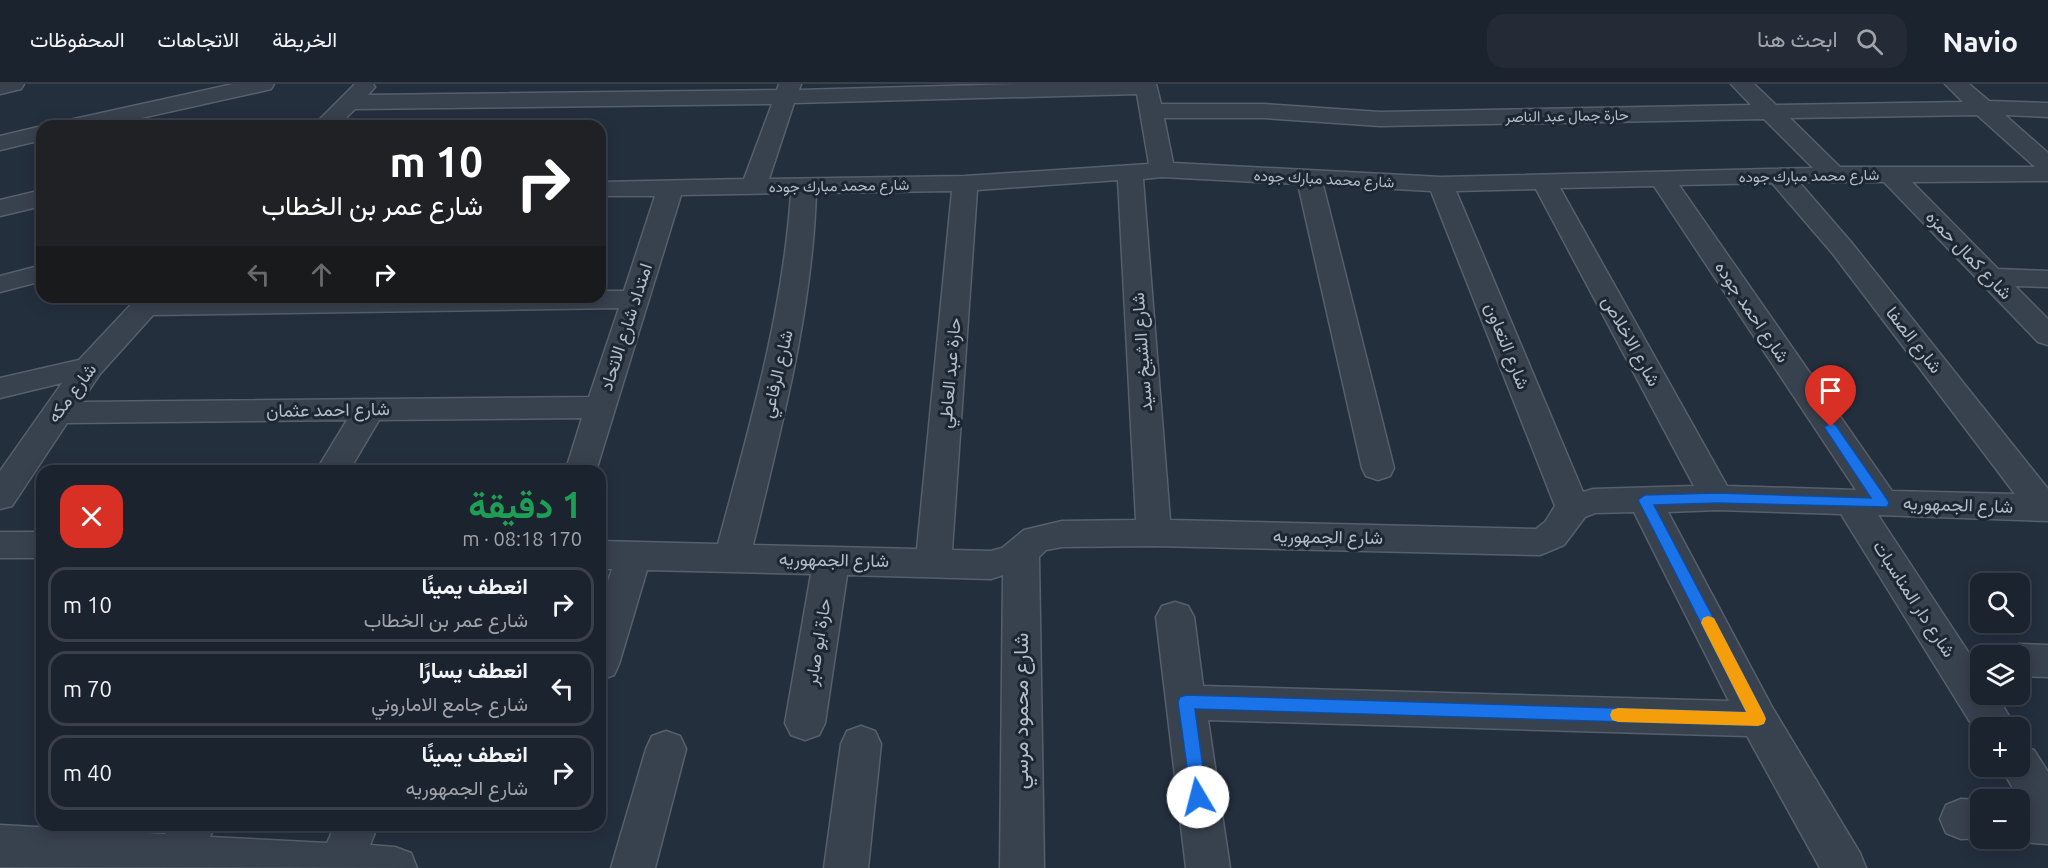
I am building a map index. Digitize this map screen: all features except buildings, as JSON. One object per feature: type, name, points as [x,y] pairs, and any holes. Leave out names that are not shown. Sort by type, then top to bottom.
[{"type":"street","points":[[0,87],[13,84]]},
{"type":"street","points":[[101,120],[263,84]]},
{"type":"street","points":[[331,120],[367,84]]},
{"type":"street","points":[[1742,84],[1834,175]]},
{"type":"street","points":[[1956,84],[2048,166]]},
{"type":"street","points":[[349,102],[788,90],[1146,86],[1162,170]]},
{"type":"street","points":[[753,188],[788,90]]},
{"type":"street","name":"حارة جمال عبد الناصر","points":[[1152,111],[1263,111],[1380,119],[1983,108],[2048,110]]},
{"type":"street","points":[[0,142],[36,134]]},
{"type":"street","name":"شارع محمد مبارك جوده","points":[[606,189],[965,183],[1162,170],[1441,184],[1663,180],[1779,175],[2048,174]]},
{"type":"street","name":"شارع الشيخ سيد","points":[[1130,171],[1154,533]]},
{"type":"street","name":"شارع كمال حمزه","points":[[1890,174],[2048,336]]},
{"type":"street","name":"شارع الصفا","points":[[1779,175],[1842,248],[2046,508]]},
{"type":"street","points":[[1309,178],[1378,468]]},
{"type":"street","name":"شارع احمد جوده","points":[[1663,180],[1867,502]]},
{"type":"street","name":"حارة عبد العاطي","points":[[933,562],[965,183]]},
{"type":"street","name":"شارع الاخلاص","points":[[1545,183],[1717,498]]},
{"type":"street","name":"شارع التعاون","points":[[1441,184],[1573,508]]},
{"type":"street","name":"شارع الرفاعي","points":[[732,558],[794,300],[802,246],[804,187]]},
{"type":"street","name":"امتداد شارع الاتحاد","points":[[583,465],[670,189]]},
{"type":"street","points":[[0,208],[36,199]]},
{"type":"street","points":[[0,284],[36,275]]},
{"type":"street","points":[[1990,277],[2048,279]]},
{"type":"street","points":[[606,299],[635,299]]},
{"type":"street","name":"شارع مكه","points":[[0,497],[89,367],[147,303]]},
{"type":"street","points":[[0,388],[89,367]]},
{"type":"street","name":"شارع احمد عثمان","points":[[56,413],[601,407]]},
{"type":"street","points":[[336,465],[370,409]]},
{"type":"street","name":"شارع الجمهوريه","points":[[617,555],[991,565],[1003,563],[1021,553],[1036,539],[1049,535],[1154,533],[1540,542],[1552,536],[1560,528],[1563,519],[1573,508],[1593,501],[1717,498],[2046,508]]},
{"type":"street","points":[[1645,500],[1758,719],[1844,868]]},
{"type":"street","name":"شارع دار المناسبات","points":[[1867,502],[1966,658],[1991,717]]},
{"type":"street","points":[[0,545],[36,545]]},
{"type":"street","name":"شارع محمود مرسي","points":[[1021,553],[1022,868]]},
{"type":"street","points":[[606,626],[617,555]]},
{"type":"street","name":"حارة ابو صابر","points":[[805,723],[831,561]]},
{"type":"street","points":[[1175,618],[1208,868]]},
{"type":"street","points":[[2030,660],[2048,661]]},
{"type":"street","points":[[1186,702],[1758,719]]},
{"type":"street","points":[[846,868],[861,744]]},
{"type":"street","points":[[633,868],[666,749]]},
{"type":"street","points":[[2028,777],[2048,808]]},
{"type":"street","points":[[2030,823],[2048,824]]},
{"type":"street","points":[[339,866],[354,831]]},
{"type":"street","points":[[0,846],[185,841],[273,866],[395,868]]},
{"type":"slow traffic","points":[[1618,715],[1758,719],[1708,623]]},
{"type":"route","points":[[1198,797],[1186,702],[1758,719],[1645,500],[1717,498],[1882,503],[1831,427]]}]
